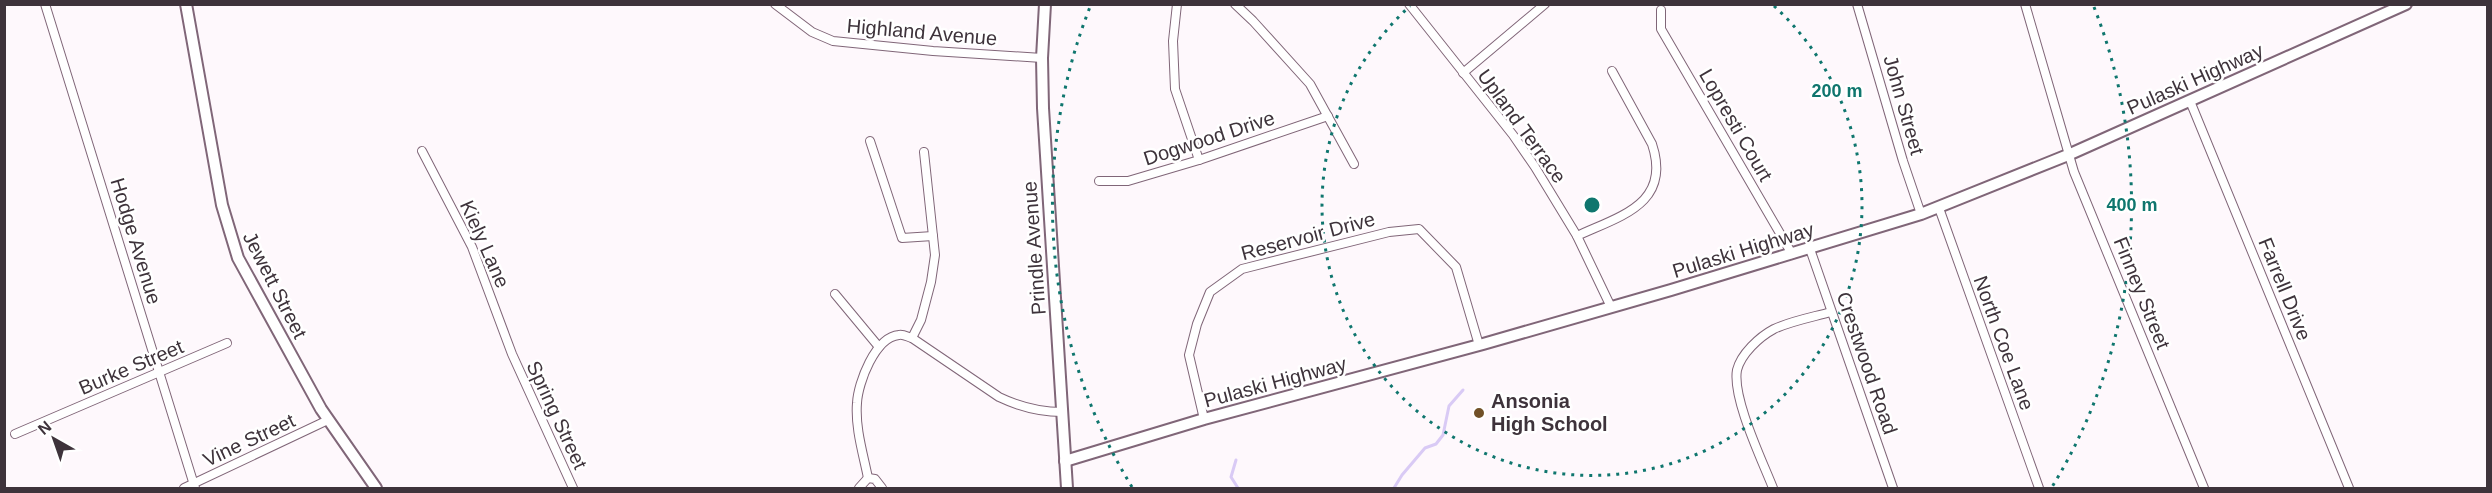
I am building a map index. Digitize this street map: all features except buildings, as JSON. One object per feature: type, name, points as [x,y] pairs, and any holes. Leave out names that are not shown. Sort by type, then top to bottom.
[{"type":"main road","name":"Jewett Street","points":[[186,4],[229,232],[250,284],[328,420],[376,489]]},
{"type":"main road","name":"Prindle Avenue","points":[[1045,4],[1042,58],[1043,108],[1067,489]]},
{"type":"main road","name":"Pulaski Highway","points":[[1065,462],[1204,419],[1611,307],[1810,249],[1939,208],[2068,155],[2406,4]]},
{"type":"street","name":"Hodge Avenue","points":[[45,4],[194,486]]},
{"type":"street","name":"Highland Avenue","points":[[775,4],[812,32],[833,41],[933,51],[1042,58]]},
{"type":"street","points":[[1177,4],[1173,41],[1175,89],[1199,160]]},
{"type":"street","points":[[1235,4],[1310,84],[1354,164]]},
{"type":"street","name":"Upland Terrace","points":[[1409,4],[1513,135],[1577,236],[1611,307]]},
{"type":"street","points":[[1463,73],[1545,4]]},
{"type":"street","name":"John Street","points":[[1857,4],[1921,214]]},
{"type":"street","name":"Finney Street","points":[[2025,4],[2068,155],[2204,489]]},
{"type":"street","name":"Lopresti Court","points":[[1661,10],[1661,29],[1792,254]]},
{"type":"street","points":[[1577,236],[1634,209],[1648,196],[1656,184],[1656,158],[1652,144],[1612,71]]},
{"type":"street","name":"Farrell Drive","points":[[2190,101],[2349,489]]},
{"type":"street","name":"Dogwood Drive","points":[[1099,180],[1128,181],[1199,160],[1328,116]]},
{"type":"street","points":[[870,141],[902,238],[933,236]]},
{"type":"street","name":"Kiely Lane","points":[[422,151],[472,247],[512,354]]},
{"type":"street","points":[[912,338],[921,320],[935,255],[924,152]]},
{"type":"street","name":"North Coe Lane","points":[[1939,208],[2039,489]]},
{"type":"street","name":"Reservoir Drive","points":[[1204,419],[1189,355],[1197,324],[1210,292],[1242,269],[1389,232],[1419,229],[1456,267],[1479,345]]},
{"type":"street","name":"Crestwood Road","points":[[1810,249],[1893,489]]},
{"type":"street","points":[[836,294],[879,347]]},
{"type":"street","points":[[1773,489],[1740,401],[1737,370],[1741,360],[1757,342],[1774,329],[1831,312]]},
{"type":"street","points":[[868,478],[858,431],[857,401],[866,369],[879,347],[892,337],[901,334],[912,338],[999,397],[1028,408],[1062,412]]},
{"type":"street","name":"Burke Street","points":[[15,434],[227,343]]},
{"type":"street","name":"Spring Street","points":[[512,354],[573,489]]},
{"type":"street","name":"Vine Street","points":[[184,489],[328,420]]},
{"type":"street","points":[[859,489],[868,478]]},
{"type":"street","points":[[868,478],[875,479],[882,489]]},
{"type":"waterway","points":[[1394,488],[1425,448],[1436,444],[1443,435],[1449,406],[1463,390]]},
{"type":"waterway","points":[[1236,460],[1231,477],[1238,488]]},
{"type":"place","name":"Ansonia High School","points":[[1479,413]]}]
